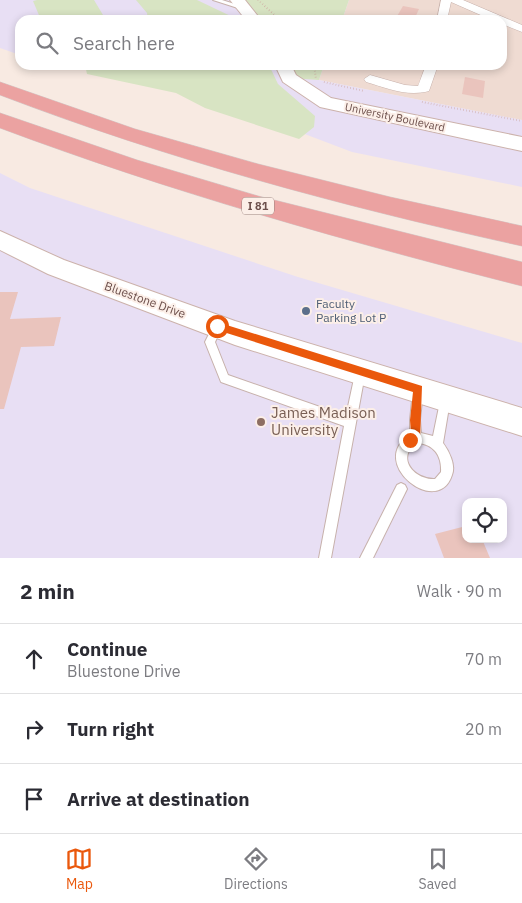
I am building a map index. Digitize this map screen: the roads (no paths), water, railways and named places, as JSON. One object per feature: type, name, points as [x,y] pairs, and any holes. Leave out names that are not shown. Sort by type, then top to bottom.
[{"type":"highway","points":[[0,88],[103,125],[222,162],[330,192],[522,236]]},
{"type":"highway","name":"I 81","points":[[0,120],[131,167],[298,218],[522,275]]},
{"type":"highway","points":[[222,162],[418,203],[522,218]]},
{"type":"street","points":[[443,15],[446,0]]},
{"type":"street","points":[[454,0],[490,15]]},
{"type":"street","points":[[239,3],[250,15]]},
{"type":"street","points":[[507,22],[522,28]]},
{"type":"street","name":"University Boulevard","points":[[285,70],[289,78],[326,103],[522,144]]},
{"type":"street","points":[[370,79],[403,88],[421,90],[425,88],[430,70]]},
{"type":"street","name":"Bluestone Drive","points":[[0,240],[56,267],[217,326],[522,422]]},
{"type":"lane","points":[[216,0],[239,3]]},
{"type":"lane","points":[[217,326],[210,342],[211,349],[225,379],[350,423]]},
{"type":"lane","points":[[325,558],[360,372]]},
{"type":"lane","points":[[416,438],[415,420],[419,389]]},
{"type":"lane","points":[[437,444],[446,398]]},
{"type":"lane","points":[[416,438],[423,438],[437,444],[446,458],[447,474],[438,485],[423,486],[409,476],[402,460],[405,445],[416,438]]},
{"type":"lane","points":[[366,558],[401,489]]},
{"type":"place","name":"Faculty Parking Lot P","points":[[306,311]]},
{"type":"place","name":"James Madison University","points":[[261,422]]}]
